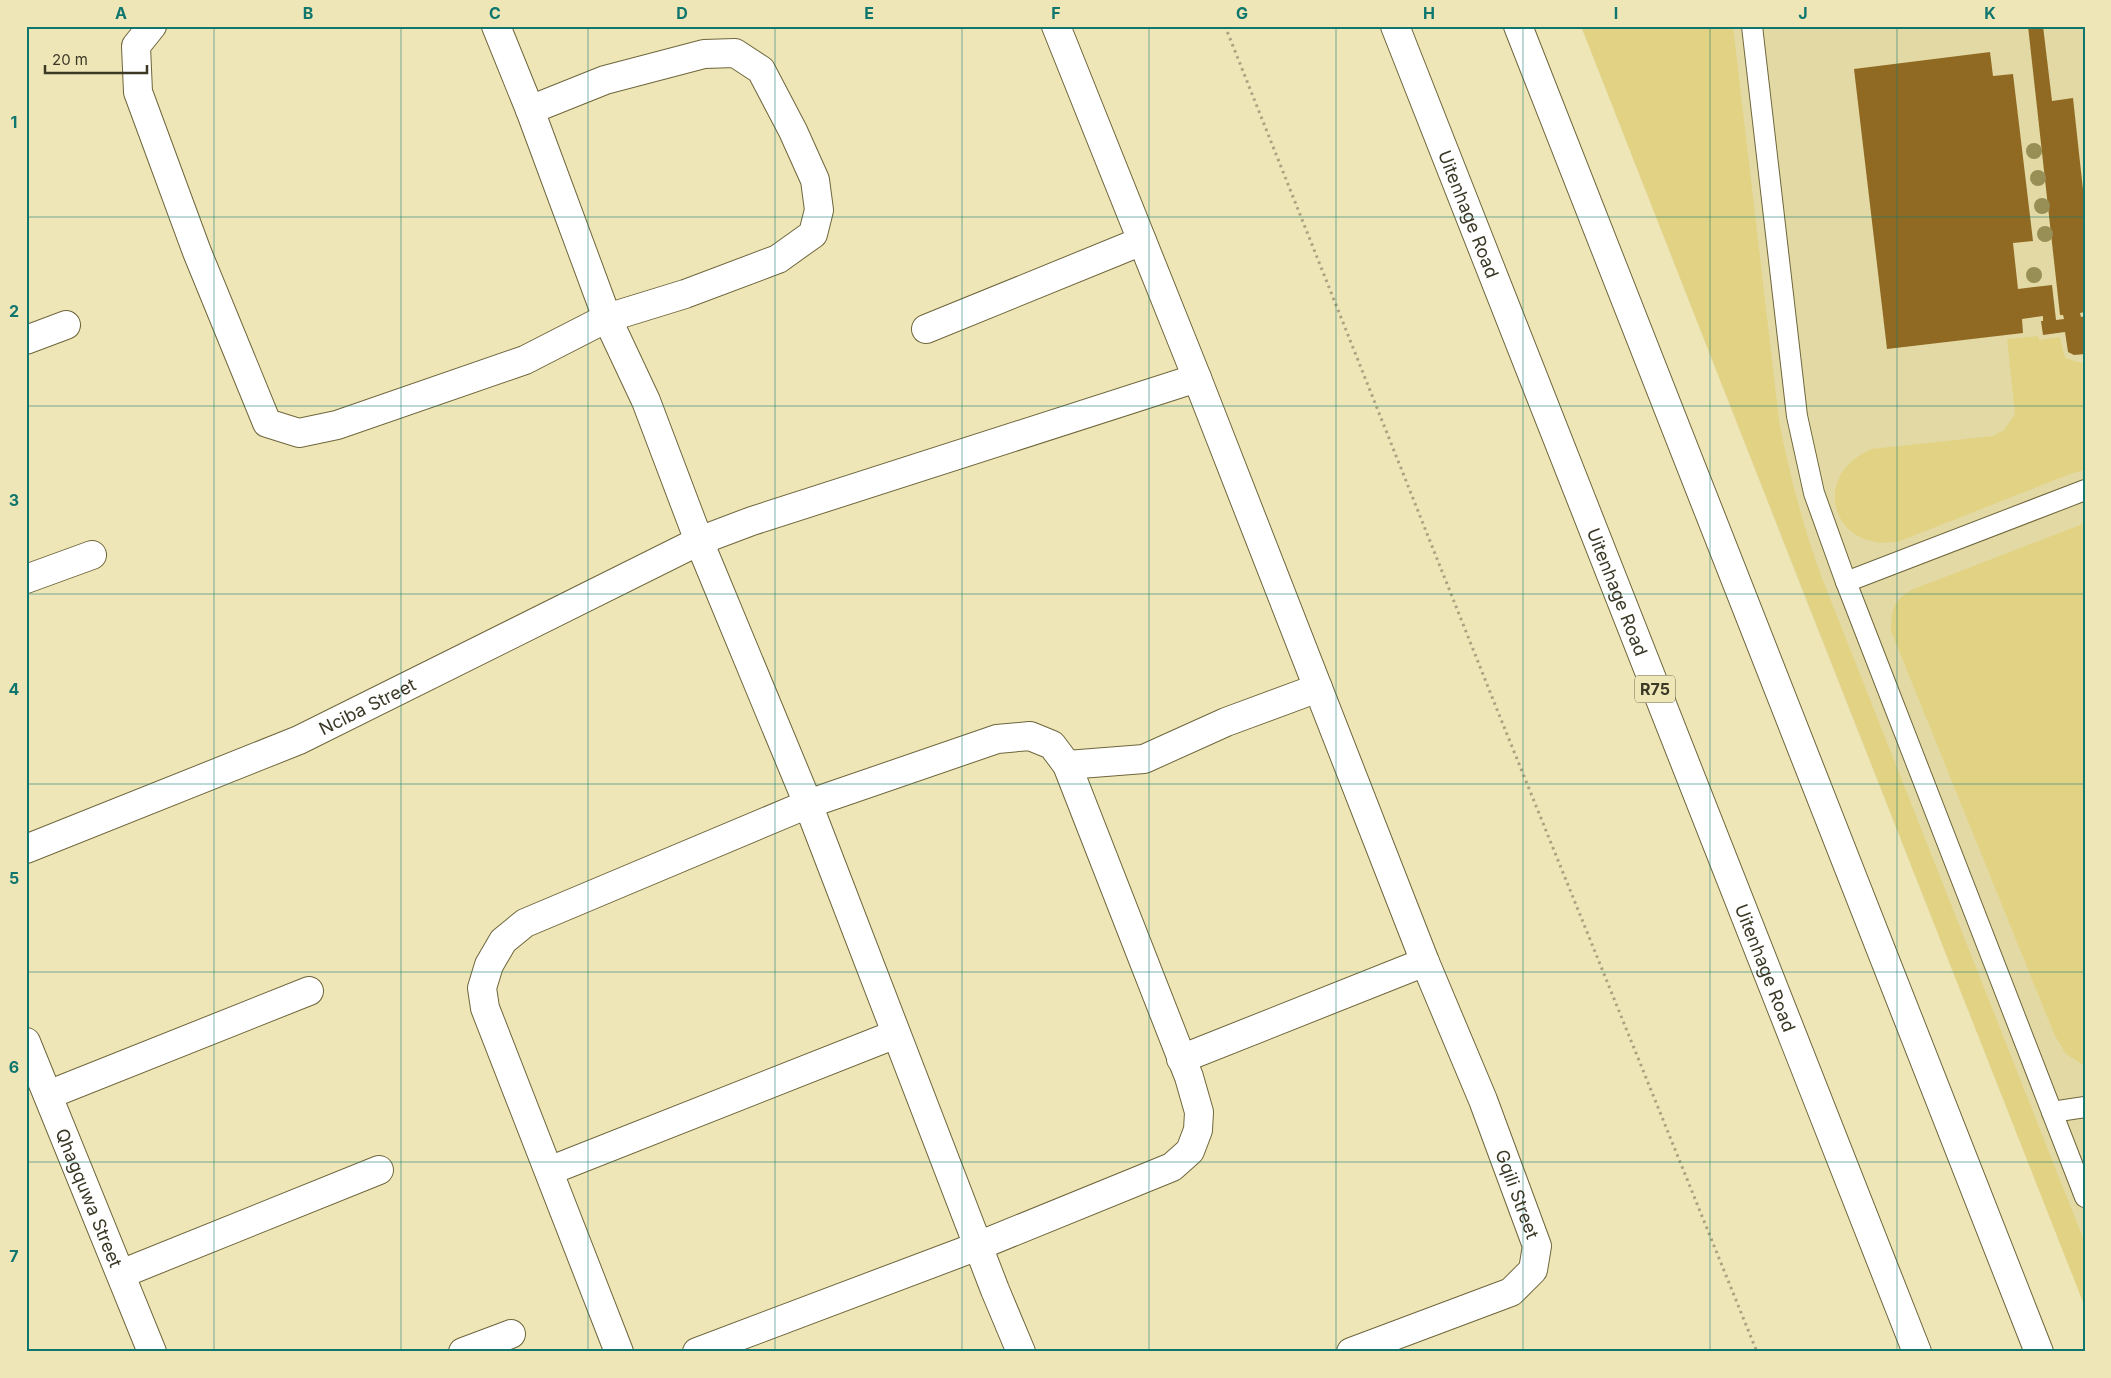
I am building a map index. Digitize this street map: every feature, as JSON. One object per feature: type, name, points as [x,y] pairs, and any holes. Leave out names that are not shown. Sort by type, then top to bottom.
[{"type":"street","points":[[152,26],[136,46],[138,92],[197,252],[267,423],[298,433],[337,425],[525,360],[608,318],[684,294],[778,259],[813,234],[819,210],[814,180],[793,131],[761,70],[736,53],[704,54],[605,80],[530,110]]},
{"type":"street","points":[[496,26],[530,110],[608,318],[646,401],[699,540],[808,804],[978,1246],[1021,1352]]},
{"type":"street","name":"Gqili Street","points":[[1056,26],[1197,378],[1425,962],[1483,1100],[1537,1246],[1533,1270],[1511,1292],[1351,1352]]},
{"type":"street","name":"Uitenhage Road","points":[[1395,26],[1917,1352]]},
{"type":"street","points":[[1518,26],[2039,1352]]},
{"type":"street","points":[[926,329],[1142,241]]},
{"type":"street","points":[[26,340],[66,325]]},
{"type":"street","name":"Nciba Street","points":[[26,849],[298,740],[699,540],[752,520],[1197,378]]},
{"type":"street","points":[[26,579],[92,555]]},
{"type":"street","points":[[1067,765],[1144,758],[1226,722],[1318,688]]},
{"type":"street","points":[[620,1352],[485,1008],[482,988],[489,964],[503,940],[525,923],[808,804],[997,739],[1030,736],[1052,745],[1067,765],[1181,1059],[1199,1112],[1198,1130],[1190,1151],[1172,1166],[978,1246],[697,1352]]},
{"type":"street","points":[[1181,1059],[1425,962]]},
{"type":"street","points":[[48,1095],[308,991]]},
{"type":"street","points":[[549,1171],[896,1034]]},
{"type":"street","name":"Qhagquwa Street","points":[[26,1042],[152,1352]]},
{"type":"street","points":[[120,1274],[379,1170]]},
{"type":"street","points":[[463,1352],[511,1334]]},
{"type":"lane","points":[[1752,26],[1797,416],[1814,493],[1846,582],[2085,1197]]},
{"type":"lane","points":[[1846,582],[2085,490]]},
{"type":"lane","points":[[2052,1112],[2085,1107]]},
{"type":"path","points":[[1225,26],[1498,712],[1757,1352]]},
{"type":"shaded area","points":[[1581,26],[2085,26],[2085,1307],[1797,577]]},
{"type":"shaded area","points":[[1581,26],[1733,26],[1779,420],[1797,500],[1822,578],[2085,1243],[2085,1307]]},
{"type":"shaded area","points":[[2038,336],[2039,340],[2060,337],[2065,358],[2085,364],[2085,470],[2070,474],[1900,541],[1877,542],[1858,536],[1845,525],[1837,510],[1835,493],[1840,476],[1852,461],[1872,449],[1993,436],[2004,430],[2015,414],[2007,339]]},
{"type":"shaded area","points":[[2085,523],[2085,1066],[2066,1054],[2055,1036],[1891,631],[1894,607],[1900,598],[1911,590]]},
{"type":"building","points":[[2028,26],[2043,26],[2052,101],[2073,98],[2085,208],[2085,312],[2080,313],[2081,317],[2085,316],[2085,330],[2083,330],[2085,354],[2074,355],[2068,352],[2065,332],[2043,335],[2041,321],[2043,321],[2043,316],[2022,319],[2023,333],[1887,349],[1854,69],[1990,52],[1993,76],[2013,74],[2033,241],[2013,243],[2018,289],[2052,285],[2056,320],[2064,319],[2063,315],[2060,315]]}]
